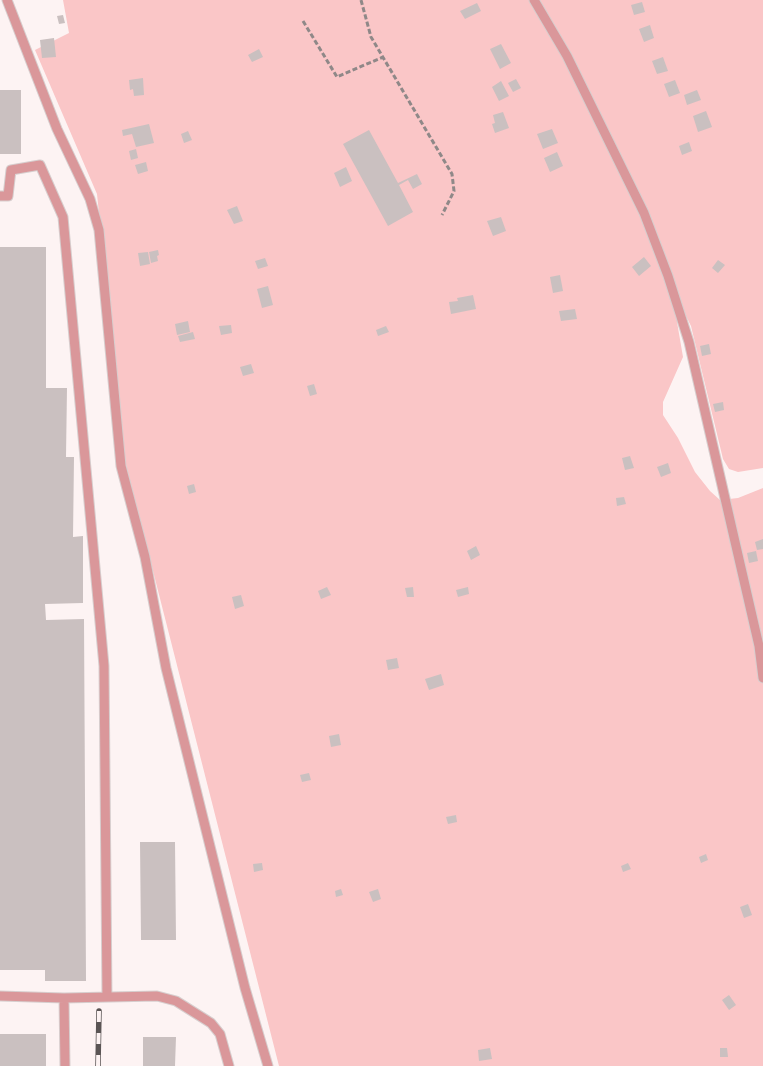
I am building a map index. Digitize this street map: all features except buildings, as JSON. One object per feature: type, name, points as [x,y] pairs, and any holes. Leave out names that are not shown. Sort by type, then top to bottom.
[{"type":"lane","points":[[7,0],[57,129],[90,199],[99,230],[122,466],[145,558],[166,668],[246,988],[268,1066]]},
{"type":"lane","points":[[534,0],[568,56],[640,204],[668,276],[691,352],[759,646],[763,678]]},
{"type":"lane","points":[[0,196],[8,196],[11,170],[40,165],[63,217],[104,666],[107,997]]},
{"type":"lane","points":[[0,996],[64,998],[157,996],[176,1001],[197,1012],[211,1023],[220,1034],[229,1066]]},
{"type":"lane","points":[[64,998],[64,1066]]},
{"type":"path","points":[[361,0],[371,37],[452,174],[454,191],[442,215]]},
{"type":"path","points":[[303,21],[337,77],[383,57]]},
{"type":"shaded area","points":[[63,0],[763,0],[763,468],[738,472],[729,469],[723,459],[691,326],[686,316],[677,322],[683,357],[663,402],[663,415],[678,438],[695,472],[720,500],[738,498],[763,488],[763,1066],[279,1066],[125,461],[97,194],[35,50],[69,33]]},
{"type":"railway","points":[[98,1066],[99,1011]]}]
